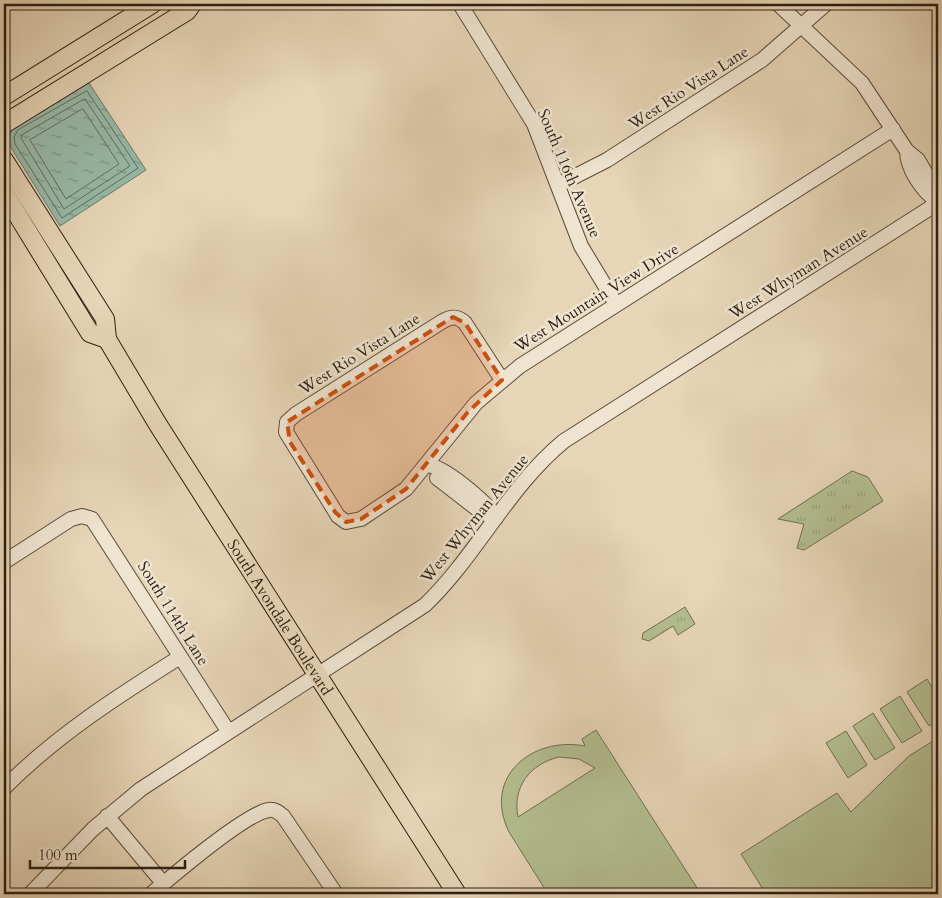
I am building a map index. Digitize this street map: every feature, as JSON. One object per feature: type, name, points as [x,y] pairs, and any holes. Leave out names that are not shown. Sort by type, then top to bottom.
[{"type":"main road","points":[[4,96],[152,4]]},
{"type":"main road","points":[[4,124],[188,11],[192,4]]},
{"type":"main road","name":"South Avondale Boulevard","points":[[4,160],[106,319],[106,339],[157,423],[457,894]]},
{"type":"main road","name":"South Avondale Boulevard","points":[[4,192],[90,333],[106,339]]},
{"type":"street","name":"South 116th Avenue","points":[[460,4],[534,124],[581,246],[616,304]]},
{"type":"street","points":[[778,4],[862,83],[907,151],[918,160],[938,194]]},
{"type":"street","name":"West Rio Vista Lane","points":[[558,185],[595,167],[753,67],[771,54],[826,4]]},
{"type":"street","name":"West Mountain View Drive","points":[[346,522],[356,522],[410,486],[467,413],[502,380],[616,304],[893,129]]},
{"type":"street","points":[[907,151],[909,165],[927,192],[938,203]]},
{"type":"street","name":"West Whyman Avenue","points":[[30,894],[64,856],[107,816],[159,776],[425,605],[449,578],[539,464],[564,441],[938,203]]},
{"type":"street","name":"West Rio Vista Lane","points":[[346,522],[330,504],[290,442],[285,428],[296,414],[443,321],[458,317],[468,327],[502,380]]},
{"type":"street","points":[[427,465],[440,469],[487,504],[496,518]]},
{"type":"street","name":"South 114th Lane","points":[[4,562],[71,519],[87,516],[99,528],[228,731]]},
{"type":"street","points":[[4,788],[34,758],[84,719],[180,657]]},
{"type":"street","points":[[151,894],[226,835],[258,814],[274,810],[286,820],[336,894]]},
{"type":"street","points":[[107,816],[163,883]]},
{"type":"highlighted area","points":[[453,317],[465,323],[502,380],[467,413],[406,489],[361,519],[346,522],[335,512],[290,442],[287,422]]},
{"type":"green space","points":[[852,471],[868,477],[883,501],[804,550],[797,548],[804,524],[778,519]]},
{"type":"green space","points":[[685,607],[695,624],[678,635],[673,626],[649,641],[642,639],[643,633]]},
{"type":"green space","points":[[927,679],[938,697],[938,720],[929,726],[907,692]]},
{"type":"green space","points":[[900,696],[922,731],[902,743],[880,709]]},
{"type":"green space","points":[[873,713],[895,748],[875,760],[853,726]]},
{"type":"green space","points":[[596,730],[701,894],[548,894],[509,832],[502,812],[502,794],[507,778],[517,765],[531,754],[547,747],[565,745],[585,746],[582,739]],"holes":[[[559,757],[579,759],[595,768],[518,817],[518,796],[525,778],[532,771],[549,760]]]},
{"type":"green space","points":[[846,731],[867,765],[848,778],[826,743]]},
{"type":"green space","points":[[938,738],[938,894],[766,894],[741,854],[837,793],[851,812],[909,756]]},
{"type":"water","points":[[89,83],[146,170],[60,226],[10,146],[9,137],[13,127]]}]
